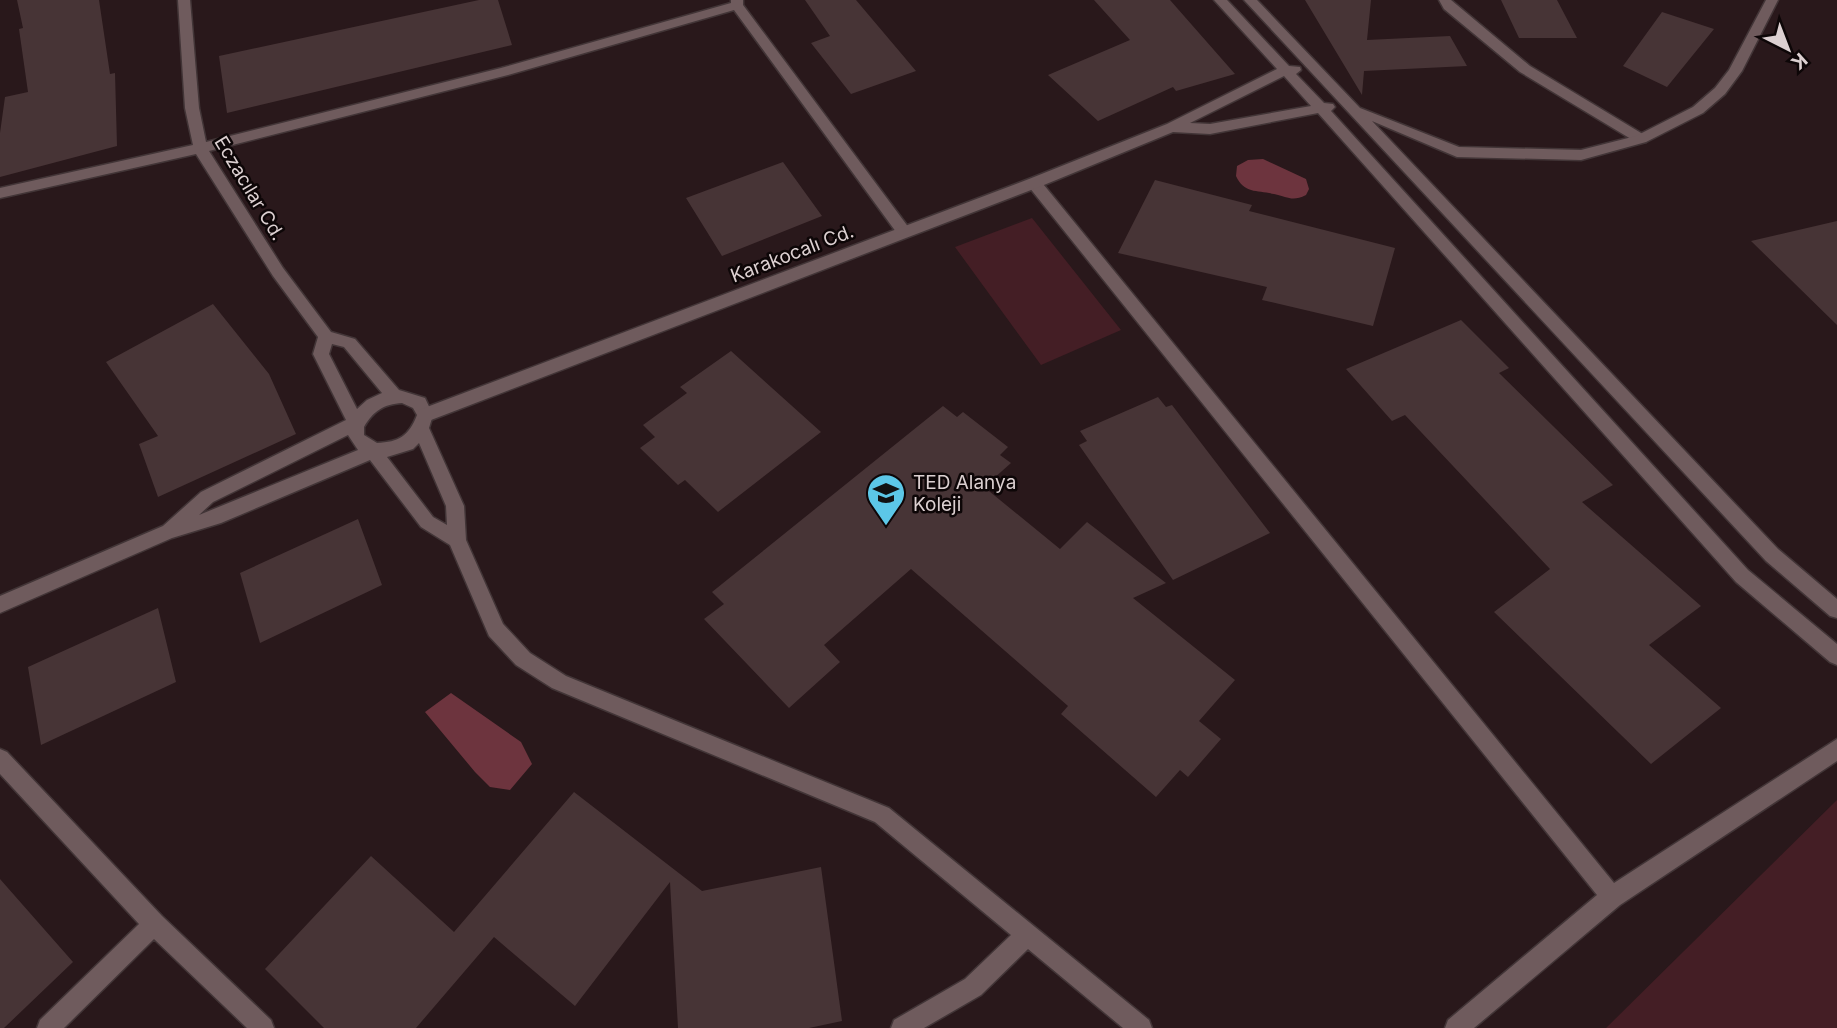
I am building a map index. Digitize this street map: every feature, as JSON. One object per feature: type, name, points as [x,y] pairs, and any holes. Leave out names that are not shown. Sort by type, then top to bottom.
[{"type":"street","name":"Eczacılar Cd.","points":[[184,0],[192,108],[200,148],[278,272],[326,336]]},
{"type":"street","points":[[1220,0],[1320,107],[1742,576],[1837,656]]},
{"type":"street","points":[[1250,0],[1772,555],[1837,610]]},
{"type":"street","points":[[1445,0],[1525,69],[1640,139]]},
{"type":"street","points":[[1355,110],[1457,152],[1581,155],[1640,139],[1698,110],[1720,91],[1735,71],[1772,0]]},
{"type":"street","points":[[0,193],[200,148],[503,72],[737,2],[904,233]]},
{"type":"street","name":"Karakocalı Cd.","points":[[423,422],[1172,127],[1285,70],[1318,70]]},
{"type":"street","name":"Karakocalı Cd.","points":[[1172,127],[1210,129],[1320,107],[1355,110]]},
{"type":"street","points":[[1034,183],[1612,897]]},
{"type":"street","points":[[395,396],[349,343],[326,336],[321,354],[356,423],[357,440],[373,451],[427,522],[457,540]]},
{"type":"street","points":[[169,531],[207,498],[356,423],[360,415],[375,402],[395,396],[412,398],[423,408],[423,422],[454,506],[457,540],[496,630],[523,659],[559,682],[882,815],[1140,1028]]},
{"type":"street","points":[[0,605],[169,531],[215,518],[373,451],[395,449],[415,438],[423,422]]},
{"type":"street","points":[[1456,1028],[1612,897],[1837,749]]},
{"type":"street","points":[[0,759],[154,924],[262,1028]]},
{"type":"street","points":[[48,1028],[154,924]]},
{"type":"street","points":[[902,1028],[973,987],[1028,934]]},
{"type":"shaded area","points":[[1263,159],[1306,179],[1309,189],[1306,195],[1290,198],[1243,186],[1236,176],[1237,166],[1248,160]]},
{"type":"shaded area","points":[[1032,218],[1121,330],[1041,365],[955,247]]},
{"type":"shaded area","points":[[451,693],[521,742],[532,764],[510,790],[490,787],[425,712]]},
{"type":"shaded area","points":[[1837,800],[1837,1028],[1606,1028]]},
{"type":"building","points":[[17,0],[99,0],[110,74],[115,73],[117,146],[0,177],[0,133],[5,97],[28,92],[19,29],[23,28]]},
{"type":"building","points":[[479,0],[498,0],[512,45],[227,113],[219,56]]},
{"type":"building","points":[[805,0],[856,0],[916,71],[851,94],[811,43],[830,36]]},
{"type":"building","points":[[1094,0],[1170,0],[1235,74],[1176,91],[1173,87],[1098,121],[1048,75],[1130,40]]},
{"type":"building","points":[[1305,0],[1371,0],[1367,40],[1450,36],[1467,66],[1364,71],[1362,95]]},
{"type":"building","points":[[1501,0],[1557,0],[1577,38],[1519,38]]},
{"type":"building","points":[[1662,12],[1714,29],[1667,87],[1623,66]]},
{"type":"building","points":[[783,162],[822,216],[722,256],[686,198]]},
{"type":"building","points":[[1155,180],[1252,205],[1249,211],[1395,248],[1373,326],[1262,300],[1267,287],[1118,253]]},
{"type":"building","points":[[1837,221],[1837,325],[1751,241]]},
{"type":"building","points":[[213,304],[269,374],[296,434],[158,497],[139,444],[158,436],[106,362]]},
{"type":"building","points":[[1461,320],[1509,368],[1499,373],[1613,485],[1582,502],[1701,606],[1649,645],[1721,708],[1651,764],[1494,612],[1550,569],[1405,415],[1392,421],[1346,369]]},
{"type":"building","points":[[731,351],[821,432],[718,512],[685,480],[678,485],[640,448],[655,437],[643,425],[687,393],[680,387]]},
{"type":"building","points":[[1158,397],[1166,407],[1172,405],[1270,533],[1173,580],[1079,445],[1087,441],[1080,431]]},
{"type":"building","points":[[943,406],[957,417],[963,412],[1008,447],[1000,455],[1011,463],[984,487],[1060,549],[1087,522],[1166,583],[1133,598],[1235,680],[1199,721],[1221,739],[1188,777],[1180,770],[1156,797],[1061,714],[1068,706],[911,569],[824,645],[840,662],[789,708],[704,619],[724,604],[712,592]]},
{"type":"building","points":[[358,519],[382,585],[260,643],[240,573]]},
{"type":"building","points":[[158,608],[176,682],[41,745],[28,667]]},
{"type":"building","points":[[574,792],[702,891],[821,867],[842,1021],[809,1028],[678,1028],[670,882],[575,1006],[494,937],[416,1028],[324,1028],[265,969],[371,856],[454,932]]},
{"type":"building","points":[[0,879],[73,962],[4,1028],[0,1028]]},
{"type":"place","name":"TED Alanya Koleji","points":[[886,527]]}]
